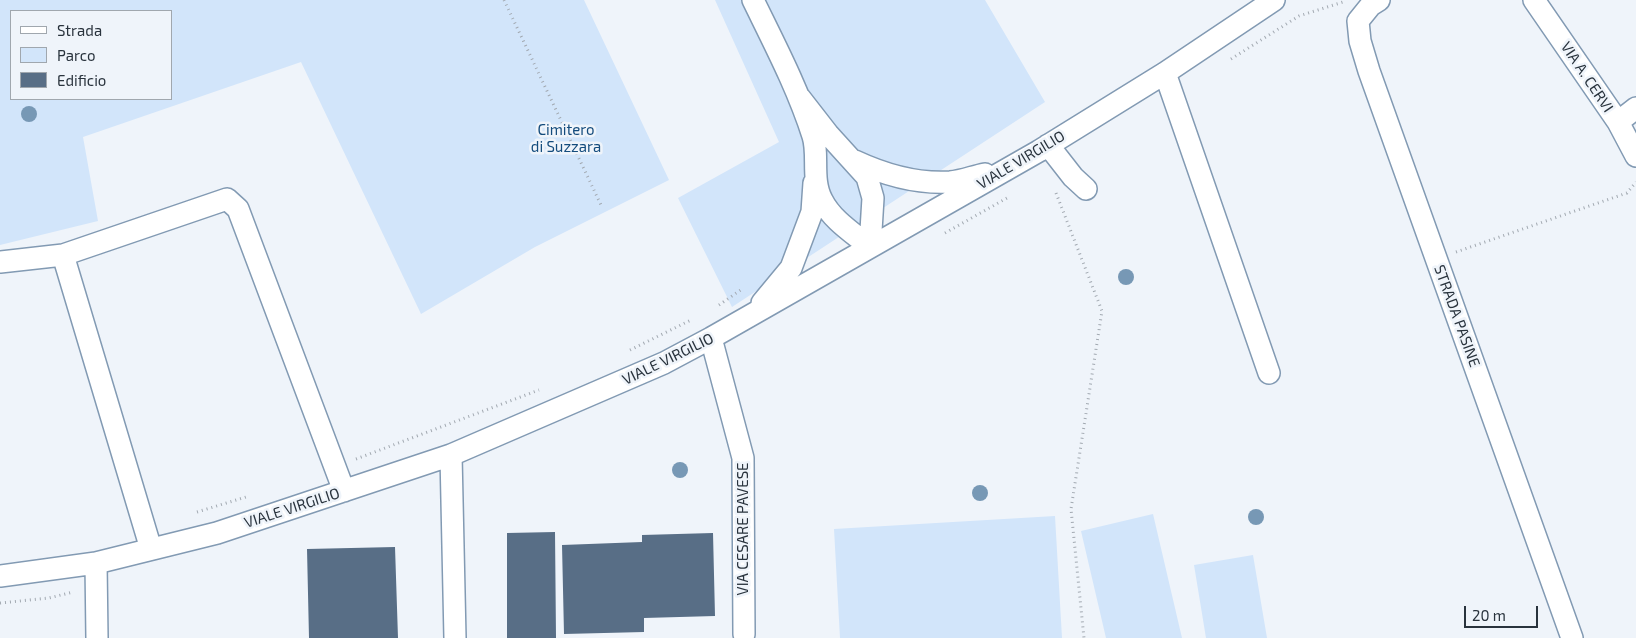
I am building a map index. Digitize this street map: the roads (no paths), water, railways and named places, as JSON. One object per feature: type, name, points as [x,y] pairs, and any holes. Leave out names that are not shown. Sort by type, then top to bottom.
[{"type":"street","points":[[753,0],[800,98],[814,139],[815,170],[812,212],[791,268],[753,314]]},
{"type":"street","name":"VIALE VIRGILIO","points":[[0,576],[96,563],[217,533],[451,455],[664,363],[712,338],[1010,168],[1165,73],[1274,0]]},
{"type":"street","name":"STRADA PASINE","points":[[1379,0],[1371,5],[1358,21],[1360,41],[1369,71],[1572,638]]},
{"type":"street","name":"VIA A. CERVI","points":[[1534,0],[1618,122],[1636,156]]},
{"type":"street","points":[[1165,73],[1269,373]]},
{"type":"street","points":[[800,98],[867,178],[873,198],[870,247]]},
{"type":"street","points":[[1618,122],[1636,108]]},
{"type":"street","points":[[1048,145],[1086,189]]},
{"type":"street","points":[[852,160],[882,173],[908,179],[951,182],[1010,168]]},
{"type":"street","points":[[815,170],[820,198],[830,212],[870,247]]},
{"type":"street","points":[[0,262],[63,255],[227,199],[238,209],[344,491]]},
{"type":"street","points":[[63,255],[151,550]]},
{"type":"street","name":"VIA CESARE PAVESE","points":[[712,338],[743,458],[744,634]]},
{"type":"street","points":[[451,455],[455,638]]},
{"type":"street","points":[[96,563],[97,638]]},
{"type":"park label","name":"Cimitero di Suzzara","points":[[566,138]]}]
